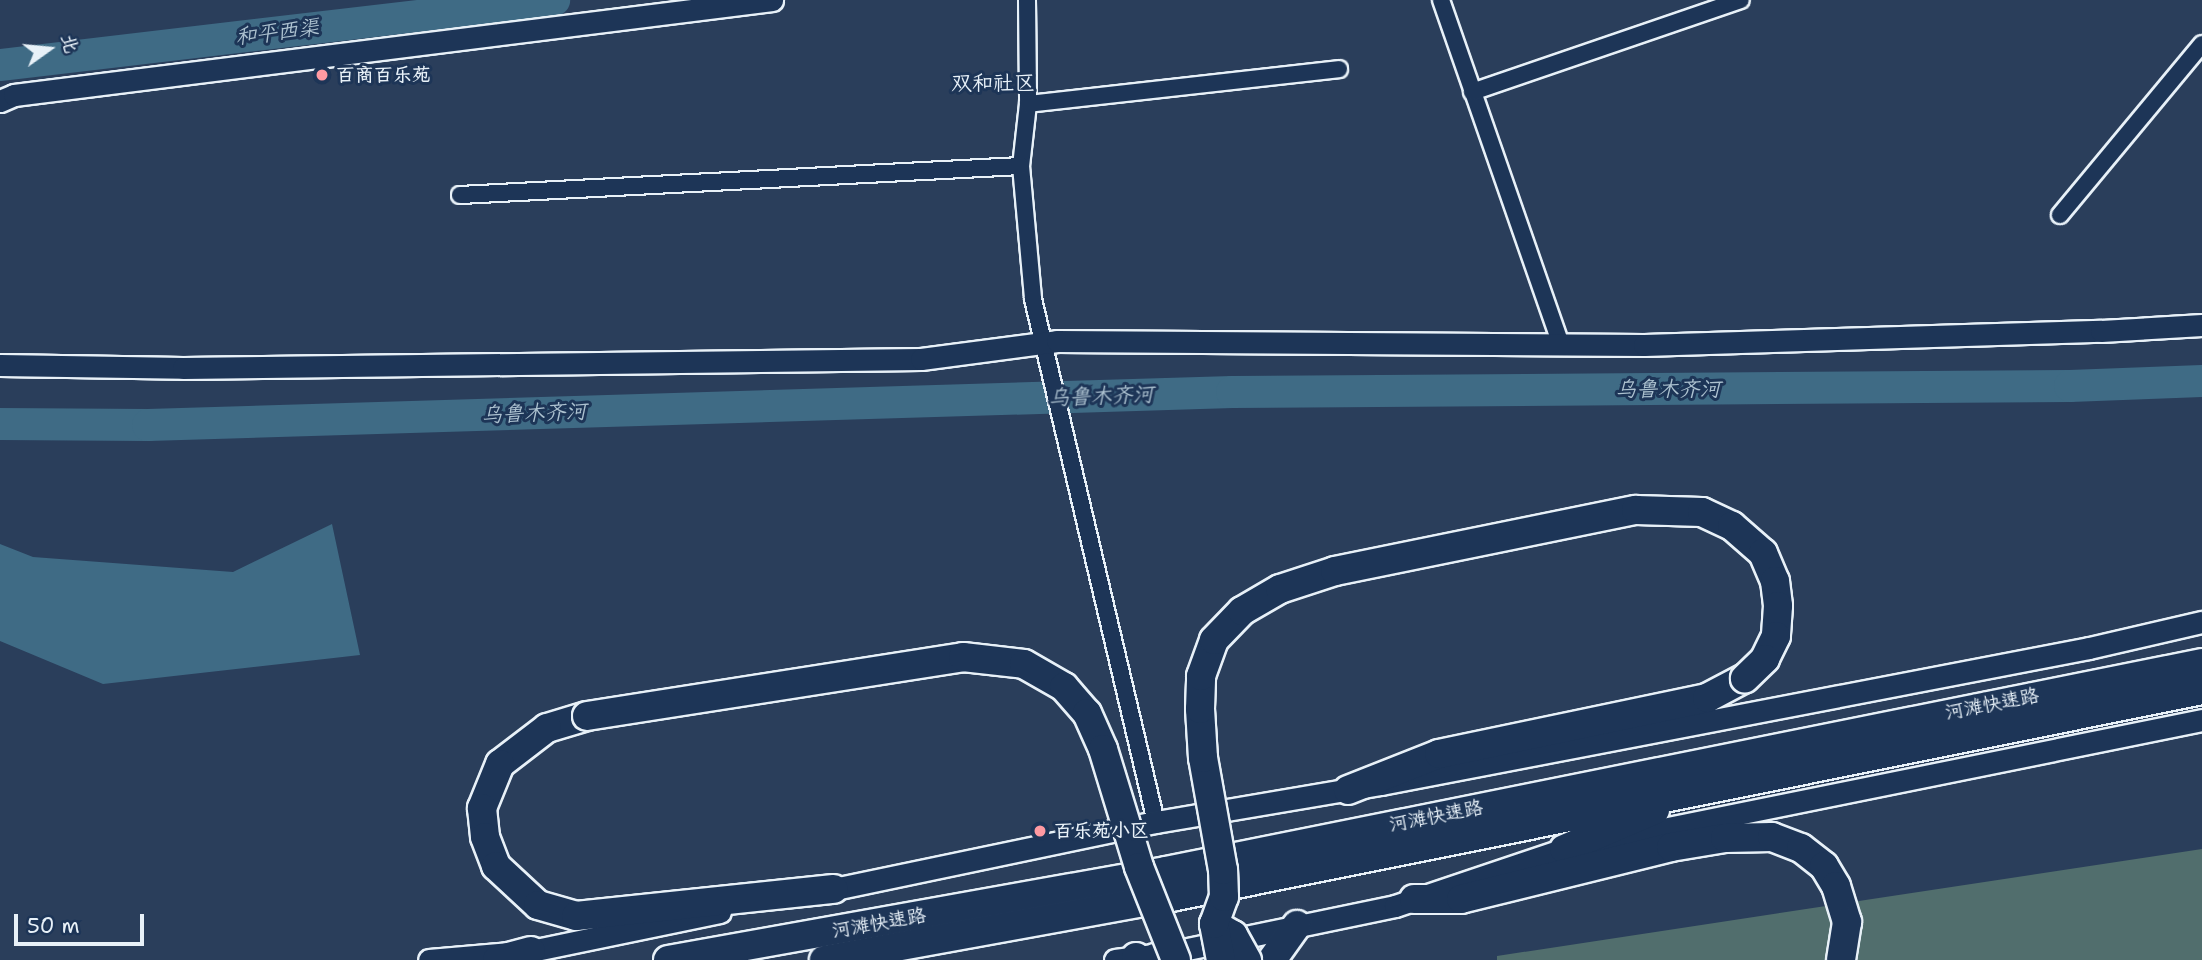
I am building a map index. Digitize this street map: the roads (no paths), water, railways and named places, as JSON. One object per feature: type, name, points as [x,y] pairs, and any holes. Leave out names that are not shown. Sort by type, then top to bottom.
[{"type":"highway","points":[[1221,960],[1214,925],[1224,897],[1223,870],[1203,758],[1201,676],[1214,640],[1241,611],[1280,589],[1335,571],[1636,510],[1702,512],[1732,526],[1763,553],[1775,581],[1778,606],[1776,635],[1765,659],[1745,678],[1707,698],[1439,754],[1348,790]]},
{"type":"highway","points":[[834,889],[576,916],[538,905],[496,866],[485,836],[482,808],[500,764],[547,728],[587,716],[963,657],[1024,664],[1064,687],[1087,713],[1103,749],[1139,867],[1147,959]]},
{"type":"highway","name":"河滩快速路","points":[[668,960],[1166,871],[2202,663]]},
{"type":"highway","name":"河滩快速路","points":[[824,960],[1171,897],[2202,690]]},
{"type":"highway","points":[[1564,849],[1700,790]]},
{"type":"highway","points":[[1414,899],[1461,899],[1671,847],[1725,838],[1772,837],[1801,848],[1824,866],[1836,886],[1847,922],[1841,960]]},
{"type":"highway","points":[[1214,925],[1233,935],[1247,960]]},
{"type":"highway","points":[[1272,960],[1297,925]]},
{"type":"highway","points":[[497,960],[531,951]]},
{"type":"main road","points":[[1254,960],[1261,949],[1297,925]]},
{"type":"street","points":[[0,102],[14,95],[772,0]]},
{"type":"street","points":[[1027,0],[1028,104],[1021,166],[1032,299],[1060,428],[1156,822]]},
{"type":"street","points":[[1441,0],[1561,345]]},
{"type":"street","points":[[1472,92],[1741,0]]},
{"type":"street","points":[[2060,215],[2202,44]]},
{"type":"street","points":[[1028,104],[1339,69]]},
{"type":"street","points":[[460,195],[1021,166]]},
{"type":"street","points":[[0,365],[183,368],[921,359],[1043,353],[1561,345],[2073,332],[2202,325]]},
{"type":"street","points":[[429,960],[531,951],[1156,822],[1348,790],[2090,648],[2202,622]]},
{"type":"street","points":[[1147,959],[1414,899],[1564,849],[2202,720]]},
{"type":"water","points":[[332,524],[360,655],[103,684],[0,641],[0,544],[33,557],[233,572]]},
{"type":"waterway","name":"和平西渠","points":[[0,65],[554,0]]},
{"type":"waterway","name":"乌鲁木齐河","points":[[0,424],[148,425],[1232,392],[2070,386],[2202,381]]},
{"type":"place","name":"百商百乐苑","points":[[322,75]]},
{"type":"place","name":"百乐苑小区","points":[[1040,831]]},
{"type":"district","name":"双和社区","points":[[993,83]]}]
